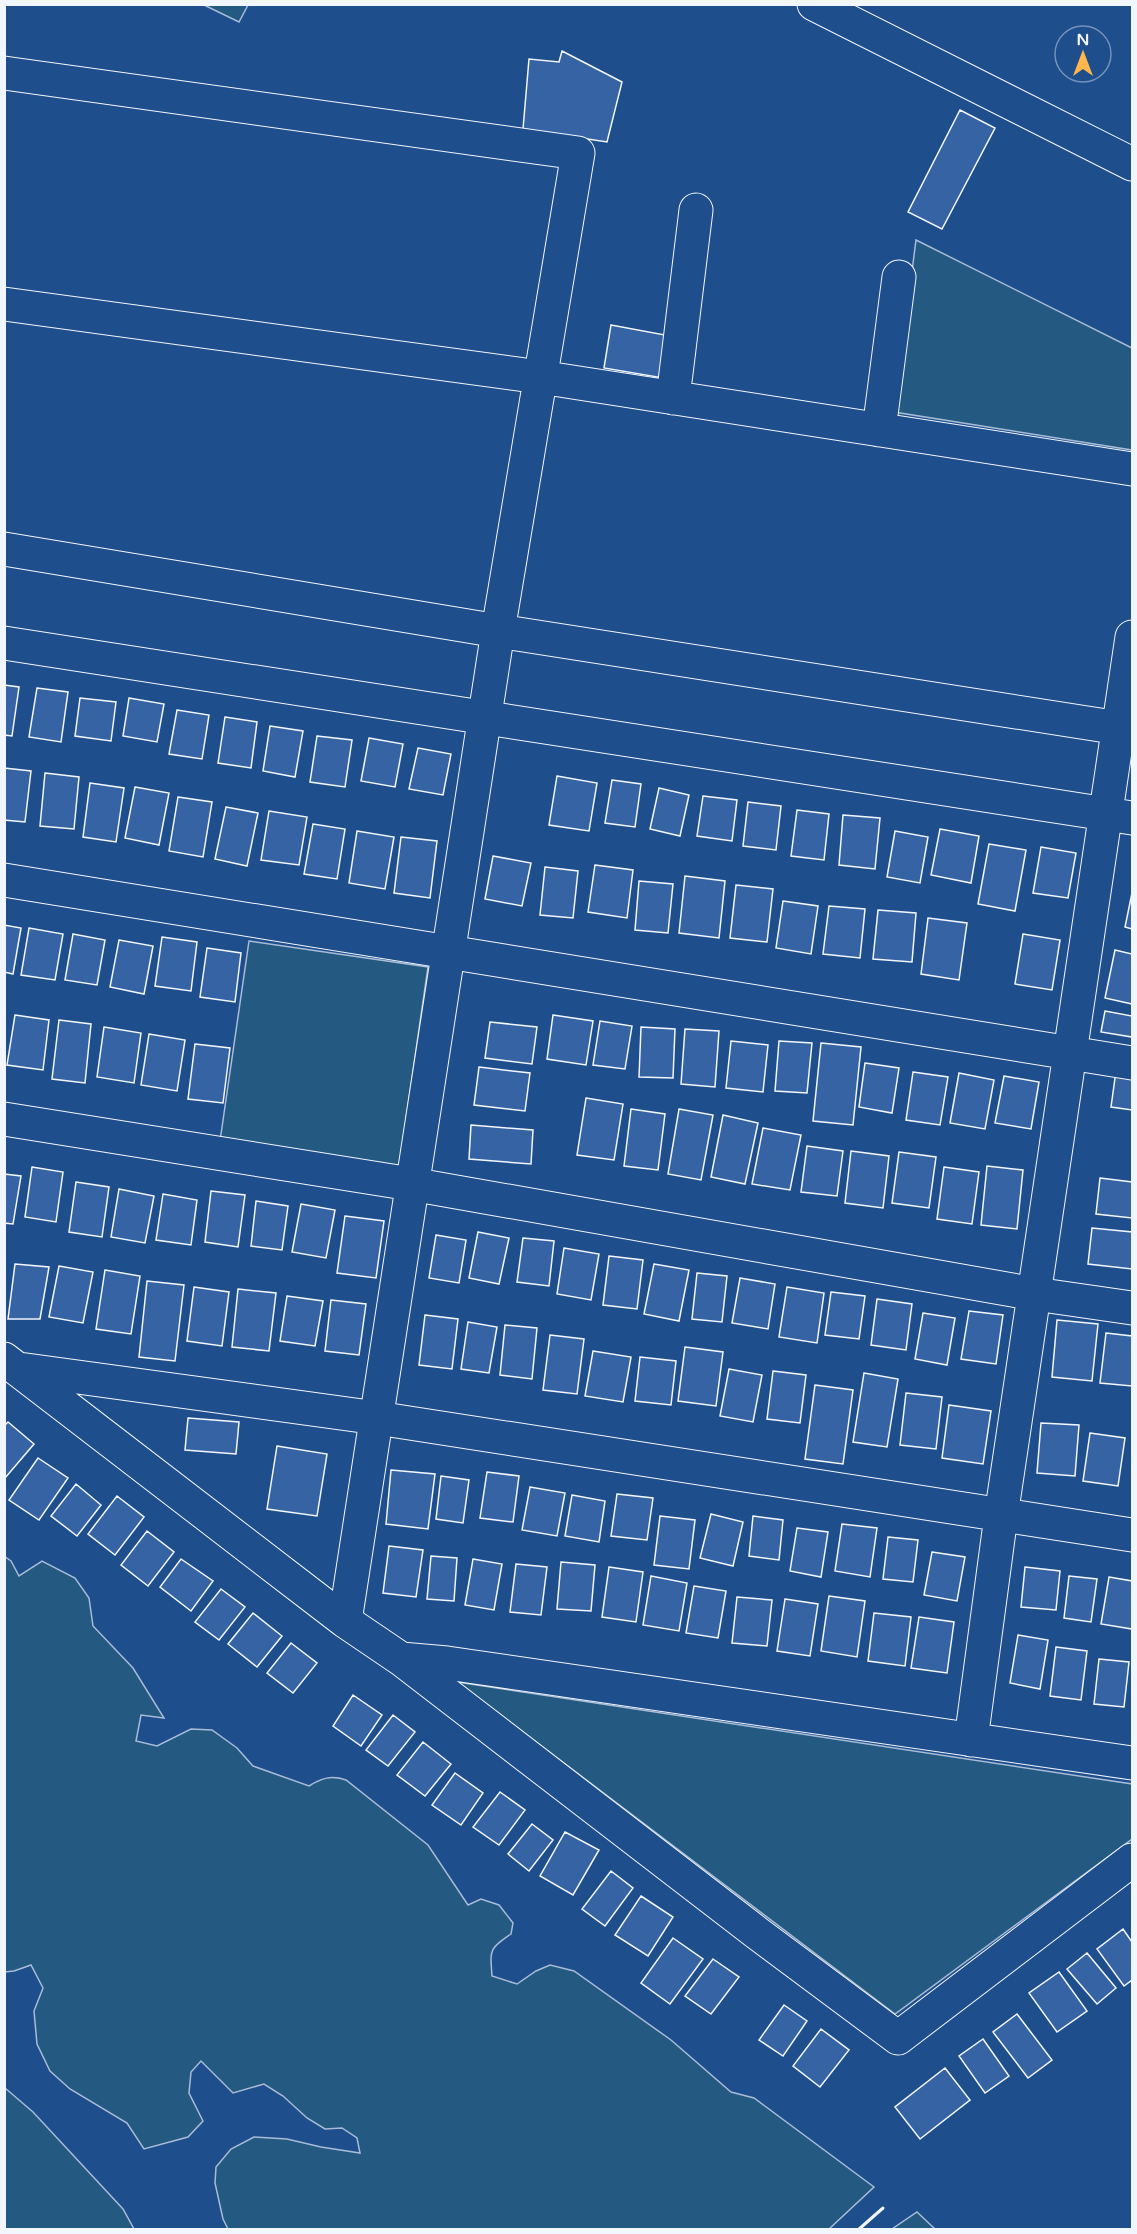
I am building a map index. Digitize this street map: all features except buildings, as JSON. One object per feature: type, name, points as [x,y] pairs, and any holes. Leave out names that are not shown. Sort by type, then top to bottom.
[{"type":"street","points":[[814,4],[1132,164]]},
{"type":"street","points":[[4,73],[578,153],[498,631],[345,1621]]},
{"type":"street","points":[[673,398],[696,210]]},
{"type":"street","points":[[879,430],[899,277]]},
{"type":"street","points":[[4,304],[540,377],[1132,469]]},
{"type":"street","points":[[4,549],[498,631],[1126,729]]},
{"type":"street","points":[[971,1740],[1001,1516],[1071,1054],[1120,816],[1132,637]]},
{"type":"street","points":[[4,643],[1120,816]]},
{"type":"street","points":[[4,880],[448,954],[1132,1063]]},
{"type":"street","points":[[4,1119],[411,1184],[1035,1294],[1132,1308]]},
{"type":"street","points":[[11,1364],[377,1418],[1132,1535]]},
{"type":"street","points":[[11,1364],[345,1621],[401,1659],[757,1933],[898,2038],[1132,1860]]},
{"type":"street","points":[[401,1659],[447,1663],[1132,1763]]},
{"type":"shaded area","points":[[204,5],[248,5],[239,22]]},
{"type":"shaded area","points":[[916,240],[1132,348],[1132,450],[894,412]]},
{"type":"shaded area","points":[[249,941],[428,967],[399,1167],[220,1141]]},
{"type":"shaded area","points":[[4,1556],[11,1561],[19,1576],[42,1561],[75,1578],[89,1598],[93,1626],[133,1668],[164,1718],[141,1715],[136,1741],[157,1746],[191,1729],[212,1730],[237,1748],[253,1766],[309,1786],[327,1778],[346,1780],[428,1845],[468,1905],[481,1899],[499,1905],[513,1923],[511,1934],[498,1943],[491,1955],[492,1976],[517,1984],[550,1965],[574,1971],[671,2040],[731,2092],[754,2098],[874,2187],[829,2229],[228,2229],[223,2219],[215,2183],[216,2167],[231,2149],[254,2137],[287,2139],[360,2153],[357,2138],[342,2128],[325,2129],[307,2118],[283,2096],[264,2084],[233,2093],[201,2061],[191,2072],[189,2093],[203,2121],[188,2137],[144,2149],[127,2123],[70,2089],[50,2071],[37,2044],[34,2011],[43,1988],[31,1965],[5,1972]]},
{"type":"shaded area","points":[[457,1682],[1132,1784],[1132,1839],[895,2014]]},
{"type":"shaded area","points":[[5,2088],[33,2112],[123,2209],[134,2229],[5,2229]]},
{"type":"shaded area","points":[[917,2212],[935,2229],[892,2229]]},
{"type":"wall","points":[[858,2230],[883,2208]]}]
